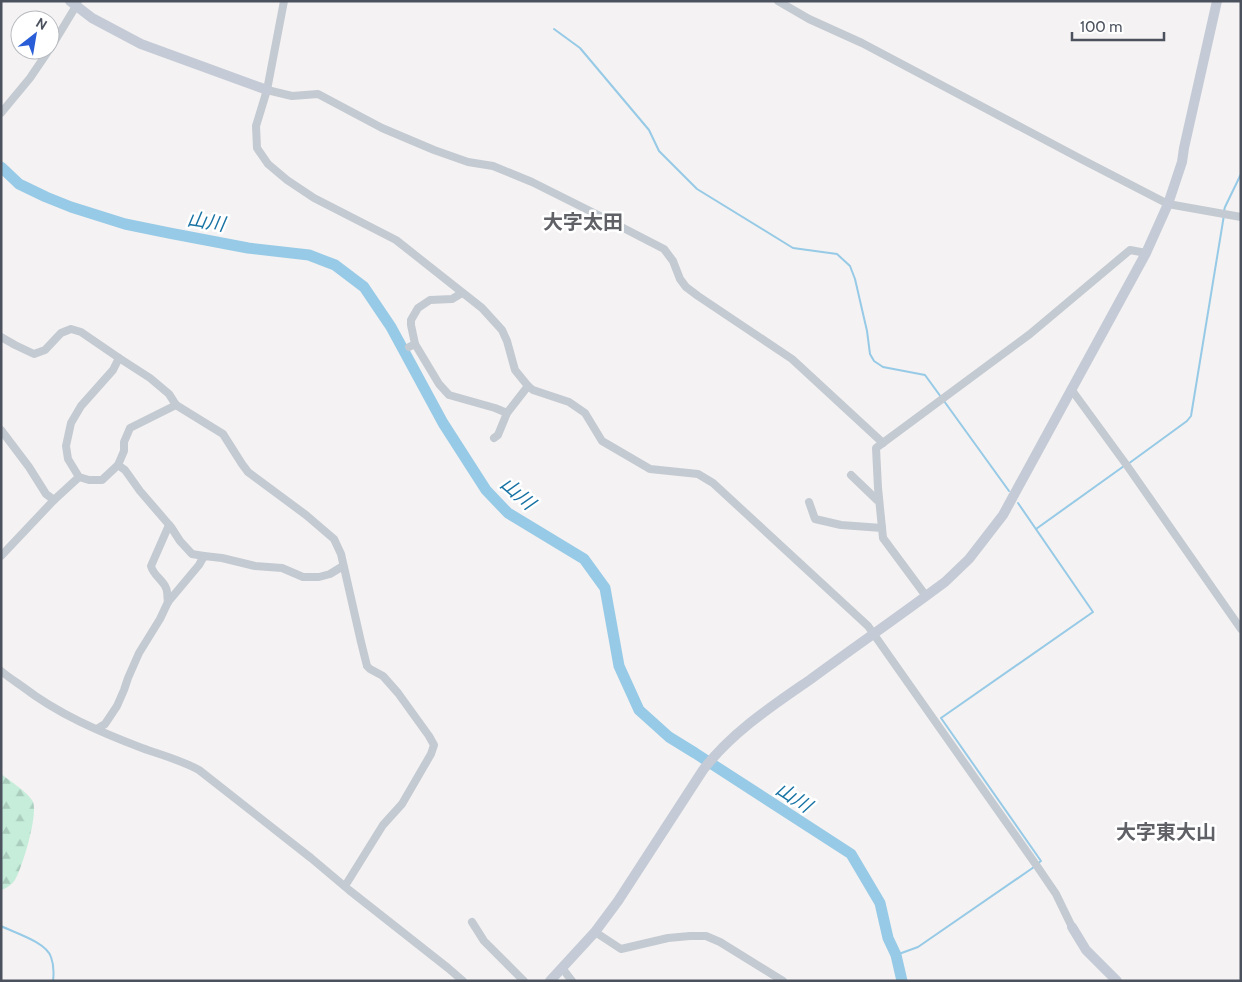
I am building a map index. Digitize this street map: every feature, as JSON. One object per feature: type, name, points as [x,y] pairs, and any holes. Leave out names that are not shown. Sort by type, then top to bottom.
[{"type":"street","points":[[284,1],[267,90],[256,126],[257,148],[268,164],[286,180],[314,198],[396,240],[482,308],[502,330],[515,370],[528,386],[533,390],[569,402],[585,413],[602,441],[650,469],[698,474],[713,483],[868,626],[1056,894],[1086,950],[1117,981]]},
{"type":"street","points":[[778,1],[808,19],[871,48],[1168,204],[1241,216]]},
{"type":"street","points":[[550,981],[595,932],[628,887],[703,770],[716,754],[761,714],[945,582],[969,559],[1003,515],[1146,253],[1168,204],[1182,162],[1218,1]]},
{"type":"street","points":[[60,31],[75,3],[92,18],[141,44],[267,90],[292,96],[318,94],[382,128],[468,162],[493,166],[532,182],[604,218],[664,249],[673,261],[686,287],[792,359],[883,443]]},
{"type":"street","points":[[1,113],[42,60]]},
{"type":"street","points":[[926,596],[883,538],[876,448],[1030,334],[1130,250],[1146,253]]},
{"type":"street","points":[[462,292],[452,299],[430,300],[418,308],[411,320],[412,346],[449,395],[507,413]]},
{"type":"street","points":[[1,337],[34,354],[46,350],[61,333],[72,329],[81,332],[150,378],[169,394],[176,404],[223,434],[248,472],[306,515],[334,539],[343,566],[367,666],[383,676],[398,693],[434,746],[402,804],[383,825],[345,886]]},
{"type":"street","points":[[119,358],[112,370],[81,406],[71,423],[66,446],[68,458],[79,477],[90,480],[102,480],[118,465],[130,428],[176,404]]},
{"type":"street","points":[[494,438],[498,434],[507,413],[528,386]]},
{"type":"street","points":[[1072,389],[1241,629]]},
{"type":"street","points":[[1,430],[29,467],[46,494],[54,500]]},
{"type":"street","points":[[118,465],[125,470],[192,554],[222,558],[255,566],[282,568],[303,577],[319,577],[330,574],[343,566]]},
{"type":"street","points":[[851,475],[879,501]]},
{"type":"street","points":[[1,556],[54,500],[79,477]]},
{"type":"street","points":[[809,502],[816,519],[841,525],[882,528]]},
{"type":"street","points":[[168,602],[166,589],[161,580],[152,571],[151,566],[169,525]]},
{"type":"street","points":[[97,729],[105,724],[117,706],[139,653],[168,602],[195,570],[204,556]]},
{"type":"street","points":[[1,671],[36,697],[62,712],[97,729],[186,763],[199,770],[463,981]]},
{"type":"street","points":[[472,922],[484,941],[524,981]]},
{"type":"street","points":[[595,932],[621,950],[668,938],[706,936],[720,942],[783,981]]},
{"type":"street","points":[[562,968],[572,981]]},
{"type":"green space","points":[[1,774],[28,795],[33,802],[34,808],[29,840],[19,872],[12,884],[1,890]]},
{"type":"waterway","points":[[554,29],[580,48],[649,130],[659,151],[697,189],[793,248],[837,254],[850,266],[855,279],[867,331],[870,354],[874,361],[883,367],[925,375],[941,397]]},
{"type":"waterway","name":"山川","points":[[1,167],[19,184],[71,207],[125,224],[169,233],[248,248],[309,255],[335,265],[364,287],[391,327],[443,423],[486,490],[508,513],[584,559],[605,588],[619,666],[639,710],[669,737],[851,854],[880,903],[888,938],[896,955],[902,981]]},
{"type":"waterway","points":[[1224,211],[1241,174]]},
{"type":"waterway","points":[[1128,464],[1187,421],[1191,416],[1224,215]]},
{"type":"waterway","points":[[944,401],[1009,491]]},
{"type":"waterway","points":[[1036,529],[1124,466]]},
{"type":"waterway","points":[[1018,503],[1093,612],[941,718],[1041,861],[1037,864]]},
{"type":"waterway","points":[[896,955],[918,947],[1034,867]]},
{"type":"waterway","points":[[1,926],[37,942],[48,952],[53,963],[53,981]]},
{"type":"district","name":"大字太田","points":[[583,222]]},
{"type":"district","name":"大字東大山","points":[[1166,832]]}]
